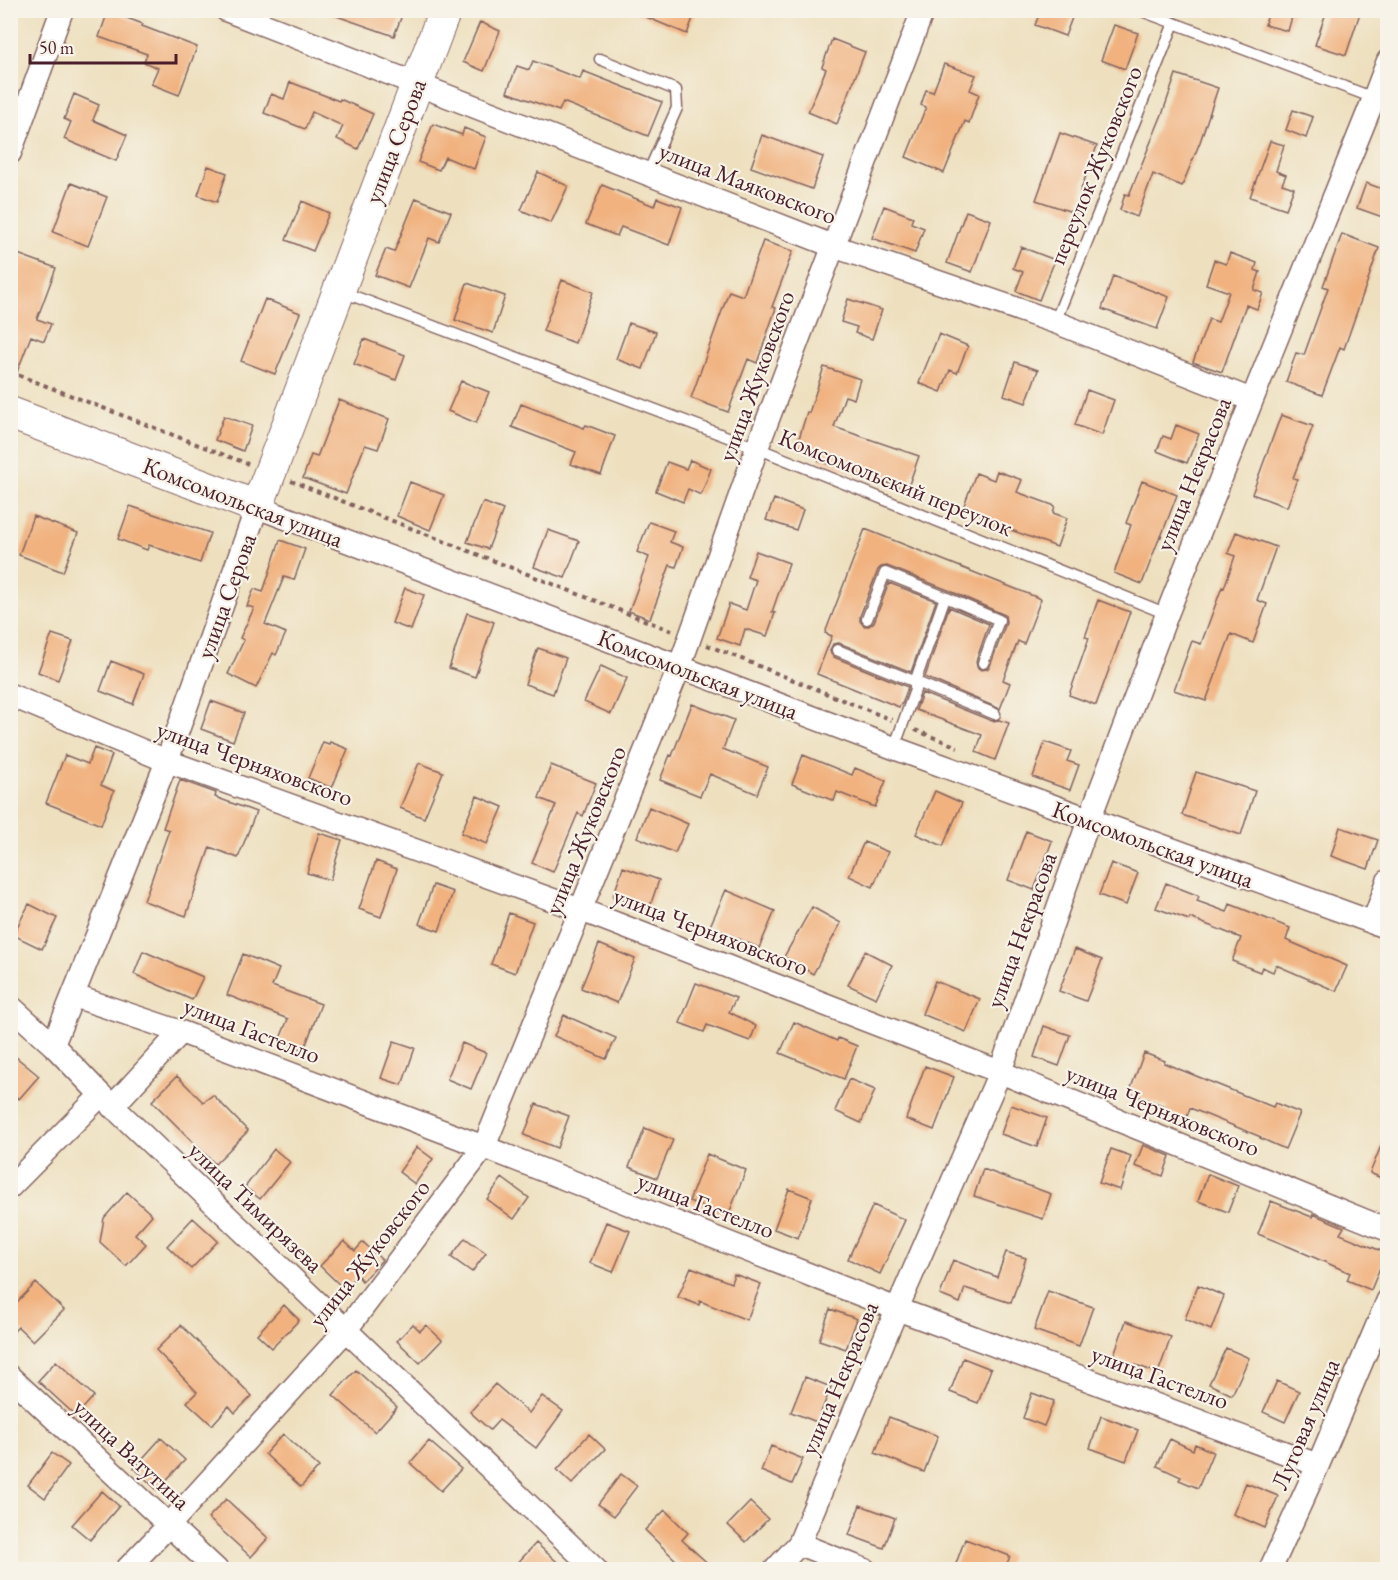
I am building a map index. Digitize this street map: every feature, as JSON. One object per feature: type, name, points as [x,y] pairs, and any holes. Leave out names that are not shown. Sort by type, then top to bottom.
[{"type":"main road","name":"улица Серова","points":[[257,507],[445,10]]},
{"type":"main road","name":"Комсомольская улица","points":[[10,413],[257,507]]},
{"type":"street","points":[[13,139],[62,10]]},
{"type":"street","name":"улица Маяковского","points":[[226,10],[833,246],[1055,322],[1252,400]]},
{"type":"street","name":"улица Жуковского","points":[[126,1569],[169,1525],[346,1330],[484,1147],[679,668],[757,448],[923,10]]},
{"type":"street","name":"улица Некрасова","points":[[775,1569],[799,1544],[999,1072],[1089,820],[1167,615],[1388,61]]},
{"type":"street","name":"Комсомольская улица","points":[[257,507],[679,668],[1380,926]]},
{"type":"street","name":"улица Серова","points":[[53,1045],[167,761],[257,507]]},
{"type":"street","name":"улица Черняховского","points":[[10,695],[167,761],[581,910],[999,1072],[1388,1230]]},
{"type":"street","points":[[1380,926],[1388,881]]},
{"type":"street","name":"улица Гастелло","points":[[74,996],[181,1032],[484,1147],[897,1309],[1318,1465]]},
{"type":"street","name":"улица Тимирязева","points":[[10,1006],[53,1045],[106,1101],[596,1569]]},
{"type":"street","points":[[10,1187],[181,1032]]},
{"type":"street","name":"Луговая улица","points":[[1269,1569],[1318,1465],[1388,1300]]},
{"type":"street","name":"улица Ватутина","points":[[10,1377],[217,1569]]},
{"type":"street","points":[[799,1544],[865,1569]]},
{"type":"lane","points":[[1139,10],[1374,98]]},
{"type":"lane","name":"переулок Жуковского","points":[[1055,322],[1174,23]]},
{"type":"lane","points":[[600,59],[676,90],[677,108],[648,173]]},
{"type":"lane","name":"Комсомольский переулок","points":[[339,290],[757,448],[1167,615]]},
{"type":"lane","points":[[867,619],[885,573],[999,620],[983,663]]},
{"type":"lane","points":[[894,748],[945,597]]},
{"type":"lane","points":[[837,650],[995,714]]},
{"type":"path","points":[[10,372],[690,638],[965,750]]},
{"type":"building","points":[[328,10],[404,10],[394,36],[328,13]]},
{"type":"building","points":[[629,10],[696,10],[687,34]]},
{"type":"building","points":[[1041,10],[1075,10],[1065,36],[1035,25]]},
{"type":"building","points":[[1269,10],[1294,10],[1288,31],[1265,25]]},
{"type":"building","points":[[1327,10],[1361,10],[1346,55],[1315,45]]},
{"type":"building","points":[[108,11],[197,47],[179,95],[151,84],[158,68],[144,62],[147,54],[99,37]]},
{"type":"building","points":[[480,22],[500,31],[484,71],[463,62]]},
{"type":"building","points":[[1114,25],[1138,33],[1125,69],[1101,60]]},
{"type":"building","points":[[832,39],[865,52],[837,124],[808,112],[826,69],[822,67]]},
{"type":"building","points":[[533,61],[580,79],[583,71],[662,102],[648,136],[563,102],[559,111],[507,92],[517,66],[529,70]]},
{"type":"building","points":[[944,64],[976,75],[970,90],[979,94],[969,123],[965,121],[944,173],[906,157],[926,107],[921,105],[926,90],[933,92]]},
{"type":"building","points":[[1176,74],[1218,88],[1182,186],[1153,174],[1137,217],[1120,210],[1125,194],[1129,195]]},
{"type":"building","points":[[290,82],[339,101],[340,99],[373,114],[358,149],[337,139],[343,126],[312,112],[305,129],[264,113],[271,94],[284,99]]},
{"type":"building","points":[[74,94],[99,105],[93,120],[127,135],[116,161],[64,139],[71,122],[64,119]]},
{"type":"building","points":[[1293,110],[1313,117],[1306,138],[1286,130]]},
{"type":"building","points":[[433,124],[462,135],[464,128],[486,137],[474,169],[445,157],[439,170],[418,162]]},
{"type":"building","points":[[1060,133],[1097,146],[1080,192],[1082,193],[1075,213],[1036,200]]},
{"type":"building","points":[[762,135],[823,157],[812,189],[751,167]]},
{"type":"building","points":[[1270,141],[1284,145],[1276,171],[1286,175],[1282,184],[1294,188],[1286,209],[1250,197]]},
{"type":"building","points":[[208,166],[227,173],[217,202],[198,195]]},
{"type":"building","points":[[538,172],[568,186],[551,223],[521,210]]},
{"type":"building","points":[[71,183],[107,197],[88,246],[53,232]]},
{"type":"building","points":[[1366,183],[1388,191],[1388,219],[1357,208]]},
{"type":"building","points":[[602,185],[654,206],[657,198],[682,207],[669,245],[621,227],[617,236],[586,224]]},
{"type":"building","points":[[416,198],[451,212],[439,242],[429,238],[409,288],[375,275],[386,249],[394,252]]},
{"type":"building","points":[[302,201],[329,213],[313,251],[286,240]]},
{"type":"building","points":[[884,206],[913,217],[911,223],[924,228],[915,253],[872,238]]},
{"type":"building","points":[[966,211],[991,220],[972,272],[947,263]]},
{"type":"building","points":[[1342,234],[1379,248],[1344,349],[1340,347],[1322,395],[1286,382],[1296,353],[1304,355],[1328,288],[1323,286]]},
{"type":"building","points":[[763,241],[793,251],[772,307],[776,308],[757,363],[748,359],[728,412],[691,398],[729,291],[743,296]]},
{"type":"building","points":[[1021,247],[1055,260],[1039,300],[1016,291],[1023,272],[1013,268]]},
{"type":"building","points":[[15,253],[56,268],[37,319],[51,324],[44,341],[31,336],[12,385],[10,385],[10,264]]},
{"type":"building","points":[[1230,253],[1257,263],[1255,270],[1260,272],[1254,290],[1263,293],[1257,309],[1246,305],[1222,372],[1193,362],[1209,319],[1218,322],[1229,292],[1206,284],[1214,260],[1226,264]]},
{"type":"building","points":[[1113,276],[1169,297],[1157,329],[1102,309]]},
{"type":"building","points":[[562,280],[593,292],[575,343],[543,331]]},
{"type":"building","points":[[467,283],[505,296],[493,333],[455,320]]},
{"type":"building","points":[[265,299],[300,313],[275,374],[241,361]]},
{"type":"building","points":[[848,299],[882,310],[872,339],[855,333],[857,327],[841,322]]},
{"type":"building","points":[[629,323],[656,332],[643,369],[616,359]]},
{"type":"building","points":[[939,334],[968,346],[957,373],[950,370],[941,392],[919,383]]},
{"type":"building","points":[[364,339],[405,355],[396,380],[354,364]]},
{"type":"building","points":[[1015,362],[1038,370],[1026,403],[1004,395]]},
{"type":"building","points":[[824,367],[860,379],[854,399],[845,396],[834,427],[919,456],[907,490],[819,461],[821,453],[797,445]]},
{"type":"building","points":[[461,381],[489,392],[476,423],[448,411]]},
{"type":"building","points":[[1087,390],[1114,400],[1102,435],[1075,425]]},
{"type":"building","points":[[339,400],[389,419],[378,449],[365,445],[346,494],[303,478],[311,455],[317,457]]},
{"type":"building","points":[[521,404],[584,428],[586,425],[615,436],[601,475],[571,464],[576,452],[512,427]]},
{"type":"building","points":[[1281,415],[1313,426],[1293,478],[1297,479],[1287,507],[1252,494]]},
{"type":"building","points":[[224,416],[252,426],[243,451],[215,440]]},
{"type":"building","points":[[1176,425],[1199,434],[1187,463],[1157,451],[1163,436],[1171,439]]},
{"type":"building","points":[[690,460],[711,469],[701,495],[688,489],[683,502],[656,491],[667,462],[686,469]]},
{"type":"building","points":[[997,471],[1022,480],[1017,492],[1055,506],[1053,513],[1067,518],[1057,547],[980,521],[982,515],[963,508],[976,473],[994,480]]},
{"type":"building","points":[[1142,481],[1177,495],[1142,584],[1114,573],[1131,525],[1126,523]]},
{"type":"building","points":[[410,482],[444,495],[430,530],[397,516]]},
{"type":"building","points":[[774,499],[803,510],[796,530],[766,520]]},
{"type":"building","points":[[483,502],[503,510],[488,549],[467,542]]},
{"type":"building","points":[[130,506],[210,533],[200,563],[149,545],[147,550],[118,539]]},
{"type":"building","points":[[33,516],[78,533],[63,572],[19,555]]},
{"type":"building","points":[[649,522],[674,531],[670,542],[683,547],[676,567],[670,565],[650,619],[629,611],[649,557],[637,552]]},
{"type":"building","points":[[865,529],[1041,599],[1024,644],[1018,641],[1003,680],[1010,683],[1000,709],[925,677],[949,607],[989,624],[976,661],[977,667],[981,670],[990,666],[1006,623],[1005,615],[887,566],[878,570],[860,616],[860,621],[864,626],[869,626],[874,622],[889,583],[936,601],[911,672],[839,643],[833,644],[830,650],[834,657],[908,687],[902,704],[899,707],[817,674],[832,636],[825,633]]},
{"type":"building","points":[[548,530],[579,541],[565,578],[534,567]]},
{"type":"building","points":[[1236,532],[1276,547],[1257,600],[1267,604],[1253,643],[1231,634],[1206,701],[1174,690],[1192,641],[1201,644],[1222,587],[1224,588],[1235,556],[1228,553]]},
{"type":"building","points":[[280,540],[305,549],[294,580],[284,577],[265,624],[286,633],[276,655],[273,653],[256,688],[228,674],[244,640],[240,638],[254,608],[247,606],[254,589],[263,592]]},
{"type":"building","points":[[756,551],[789,563],[772,612],[775,613],[767,636],[745,629],[740,646],[717,638],[729,604],[746,610],[756,580],[747,577]]},
{"type":"building","points":[[405,588],[424,595],[411,630],[392,623]]},
{"type":"building","points":[[1098,600],[1130,612],[1096,705],[1069,695],[1089,638],[1085,637]]},
{"type":"building","points":[[467,613],[494,622],[475,677],[449,668]]},
{"type":"building","points":[[52,634],[73,641],[58,680],[38,672]]},
{"type":"building","points":[[538,648],[566,658],[553,694],[525,684]]},
{"type":"building","points":[[111,661],[144,674],[133,704],[100,691]]},
{"type":"building","points":[[601,666],[627,678],[611,714],[584,702]]},
{"type":"building","points":[[922,693],[992,721],[999,720],[1009,723],[995,760],[976,752],[982,735],[916,710]]},
{"type":"building","points":[[211,701],[244,713],[233,741],[201,729]]},
{"type":"building","points":[[692,704],[734,720],[723,749],[768,767],[757,794],[710,774],[700,796],[660,780]]},
{"type":"building","points":[[323,742],[329,744],[330,742],[348,749],[332,788],[308,778]]},
{"type":"building","points":[[1045,742],[1071,751],[1067,761],[1079,765],[1070,790],[1033,777]]},
{"type":"building","points":[[94,748],[112,755],[101,785],[114,791],[101,825],[46,803],[65,755],[88,764]]},
{"type":"building","points":[[803,755],[852,775],[855,768],[886,781],[875,807],[837,792],[834,801],[792,784]]},
{"type":"building","points":[[419,763],[443,772],[424,818],[400,808]]},
{"type":"building","points":[[551,765],[596,783],[583,816],[578,813],[553,872],[532,863],[556,805],[539,798]]},
{"type":"building","points":[[1196,772],[1255,791],[1241,835],[1182,815]]},
{"type":"building","points":[[180,780],[216,793],[215,797],[256,812],[238,858],[210,847],[186,916],[144,901],[169,830],[163,828]]},
{"type":"building","points":[[935,791],[962,803],[943,846],[916,834]]},
{"type":"building","points":[[477,796],[503,807],[487,844],[461,833]]},
{"type":"building","points":[[649,807],[688,824],[675,853],[637,837]]},
{"type":"building","points":[[1340,827],[1378,840],[1368,869],[1331,856]]},
{"type":"building","points":[[1026,831],[1052,841],[1034,890],[1008,880]]},
{"type":"building","points":[[319,833],[342,840],[330,880],[307,873]]},
{"type":"building","points":[[864,842],[888,852],[873,887],[849,876]]},
{"type":"building","points":[[376,861],[397,869],[381,917],[359,909]]},
{"type":"building","points":[[1111,863],[1138,873],[1126,905],[1099,895]]},
{"type":"building","points":[[623,867],[659,880],[649,909],[613,897]]},
{"type":"building","points":[[1166,883],[1199,896],[1197,901],[1227,912],[1230,904],[1290,928],[1286,940],[1347,966],[1336,991],[1276,965],[1273,972],[1262,967],[1260,972],[1232,961],[1241,938],[1190,918],[1189,920],[1156,908]]},
{"type":"building","points":[[433,885],[453,892],[439,931],[419,924]]},
{"type":"building","points":[[726,890],[775,911],[759,948],[710,926]]},
{"type":"building","points":[[29,904],[57,918],[42,949],[13,935]]},
{"type":"building","points":[[812,907],[841,923],[813,974],[784,957]]},
{"type":"building","points":[[509,913],[533,922],[515,973],[491,964]]},
{"type":"building","points":[[599,944],[635,959],[617,1003],[581,988]]},
{"type":"building","points":[[1075,949],[1102,960],[1086,1001],[1059,991]]},
{"type":"building","points":[[143,951],[203,977],[192,1000],[134,974]]},
{"type":"building","points":[[865,951],[892,965],[876,998],[848,985]]},
{"type":"building","points":[[243,954],[279,969],[272,986],[321,1004],[304,1050],[279,1041],[288,1019],[227,995]]},
{"type":"building","points":[[935,981],[980,999],[966,1032],[922,1014]]},
{"type":"building","points":[[696,983],[736,998],[729,1012],[756,1026],[750,1041],[707,1025],[704,1032],[680,1023]]},
{"type":"building","points":[[564,1015],[616,1038],[606,1059],[554,1036]]},
{"type":"building","points":[[794,1022],[837,1041],[838,1038],[857,1046],[844,1079],[780,1053]]},
{"type":"building","points":[[1044,1026],[1070,1035],[1059,1066],[1034,1057]]},
{"type":"building","points":[[394,1041],[415,1048],[402,1085],[381,1078]]},
{"type":"building","points":[[462,1043],[486,1053],[471,1089],[447,1079]]},
{"type":"building","points":[[10,1052],[39,1076],[19,1099],[10,1092]]},
{"type":"building","points":[[1144,1053],[1273,1107],[1275,1103],[1300,1113],[1285,1149],[1190,1108],[1186,1119],[1166,1111],[1167,1107],[1129,1093]]},
{"type":"building","points":[[925,1066],[954,1077],[934,1130],[906,1119]]},
{"type":"building","points":[[177,1076],[203,1102],[213,1095],[248,1131],[215,1164],[152,1101]]},
{"type":"building","points":[[849,1079],[875,1090],[861,1123],[835,1111]]},
{"type":"building","points":[[536,1104],[569,1116],[557,1148],[524,1135]]},
{"type":"building","points":[[1011,1105],[1047,1118],[1037,1147],[1001,1134]]},
{"type":"building","points":[[645,1128],[673,1140],[657,1178],[629,1167]]},
{"type":"building","points":[[1388,1131],[1388,1181],[1370,1173]]},
{"type":"building","points":[[1143,1145],[1170,1156],[1163,1176],[1135,1166]]},
{"type":"building","points":[[417,1147],[433,1159],[415,1184],[399,1172]]},
{"type":"building","points":[[274,1149],[290,1162],[260,1199],[245,1187]]},
{"type":"building","points":[[1111,1149],[1131,1156],[1120,1190],[1099,1183]]},
{"type":"building","points":[[707,1154],[746,1170],[728,1216],[689,1201]]},
{"type":"building","points":[[983,1169],[1051,1194],[1043,1219],[974,1196]]},
{"type":"building","points":[[1208,1174],[1238,1186],[1228,1212],[1198,1201]]},
{"type":"building","points":[[502,1178],[529,1198],[514,1219],[487,1199]]},
{"type":"building","points":[[789,1189],[812,1198],[798,1238],[774,1229]]},
{"type":"building","points":[[127,1192],[152,1215],[135,1234],[146,1244],[126,1266],[100,1242],[104,1218]]},
{"type":"building","points":[[1271,1201],[1312,1217],[1313,1214],[1344,1227],[1340,1234],[1386,1253],[1371,1290],[1347,1280],[1350,1273],[1258,1234]]},
{"type":"building","points":[[873,1205],[905,1220],[880,1274],[848,1259]]},
{"type":"building","points":[[193,1218],[218,1241],[191,1269],[167,1246]]},
{"type":"building","points":[[606,1222],[630,1231],[613,1272],[590,1263]]},
{"type":"building","points":[[465,1238],[486,1253],[472,1272],[451,1257]]},
{"type":"building","points":[[344,1241],[355,1251],[363,1242],[382,1260],[362,1281],[357,1275],[344,1289],[320,1266]]},
{"type":"building","points":[[1006,1252],[1026,1258],[1011,1303],[965,1288],[960,1303],[940,1295],[953,1260],[997,1277]]},
{"type":"building","points":[[691,1267],[731,1283],[734,1274],[761,1284],[747,1320],[700,1301],[699,1305],[678,1297]]},
{"type":"building","points":[[36,1283],[64,1310],[33,1341],[18,1327],[10,1335],[10,1309]]},
{"type":"building","points":[[1198,1285],[1224,1296],[1211,1330],[1185,1319]]},
{"type":"building","points":[[1048,1291],[1093,1307],[1079,1346],[1034,1330]]},
{"type":"building","points":[[284,1305],[299,1320],[272,1348],[257,1334]]},
{"type":"building","points":[[830,1309],[857,1319],[846,1349],[819,1340]]},
{"type":"building","points":[[1126,1321],[1171,1337],[1158,1373],[1113,1357]]},
{"type":"building","points":[[413,1324],[420,1331],[426,1325],[442,1340],[420,1363],[397,1341]]},
{"type":"building","points":[[181,1325],[252,1396],[235,1413],[229,1406],[212,1425],[187,1402],[197,1392],[156,1350]]},
{"type":"building","points":[[1226,1348],[1249,1358],[1232,1395],[1209,1384]]},
{"type":"building","points":[[963,1358],[991,1369],[978,1403],[950,1392]]},
{"type":"building","points":[[56,1361],[94,1396],[76,1416],[38,1381]]},
{"type":"building","points":[[356,1370],[397,1407],[375,1432],[333,1395]]},
{"type":"building","points":[[805,1377],[831,1387],[817,1422],[791,1412]]},
{"type":"building","points":[[1277,1381],[1299,1391],[1285,1422],[1263,1412]]},
{"type":"building","points":[[495,1384],[529,1413],[542,1396],[563,1411],[536,1448],[499,1420],[490,1430],[470,1412]]},
{"type":"building","points":[[1032,1393],[1054,1401],[1044,1426],[1023,1418]]},
{"type":"building","points":[[1101,1416],[1138,1430],[1126,1461],[1090,1448]]},
{"type":"building","points":[[889,1417],[938,1436],[924,1472],[875,1453]]},
{"type":"building","points":[[283,1434],[319,1467],[301,1487],[265,1454]]},
{"type":"building","points":[[589,1434],[605,1449],[572,1484],[557,1470]]},
{"type":"building","points":[[161,1438],[185,1460],[157,1490],[134,1468]]},
{"type":"building","points":[[1170,1439],[1193,1450],[1195,1444],[1213,1452],[1198,1488],[1179,1480],[1181,1477],[1157,1466]]},
{"type":"building","points":[[429,1441],[461,1469],[441,1491],[410,1463]]},
{"type":"building","points":[[771,1446],[803,1459],[792,1484],[761,1471]]},
{"type":"building","points":[[52,1453],[69,1465],[45,1498],[28,1485]]},
{"type":"building","points":[[621,1474],[637,1486],[614,1516],[598,1504]]},
{"type":"building","points":[[1246,1483],[1278,1496],[1265,1528],[1233,1514]]},
{"type":"building","points":[[102,1491],[119,1506],[90,1540],[72,1525]]},
{"type":"building","points":[[226,1499],[268,1538],[251,1557],[208,1518]]},
{"type":"building","points":[[750,1502],[768,1519],[746,1542],[728,1525]]},
{"type":"building","points":[[860,1505],[895,1518],[884,1548],[849,1535]]},
{"type":"building","points":[[665,1510],[688,1533],[682,1540],[714,1569],[685,1569],[645,1530]]},
{"type":"building","points":[[965,1539],[1010,1556],[1005,1569],[954,1569]]},
{"type":"building","points":[[536,1543],[565,1569],[512,1569]]}]
